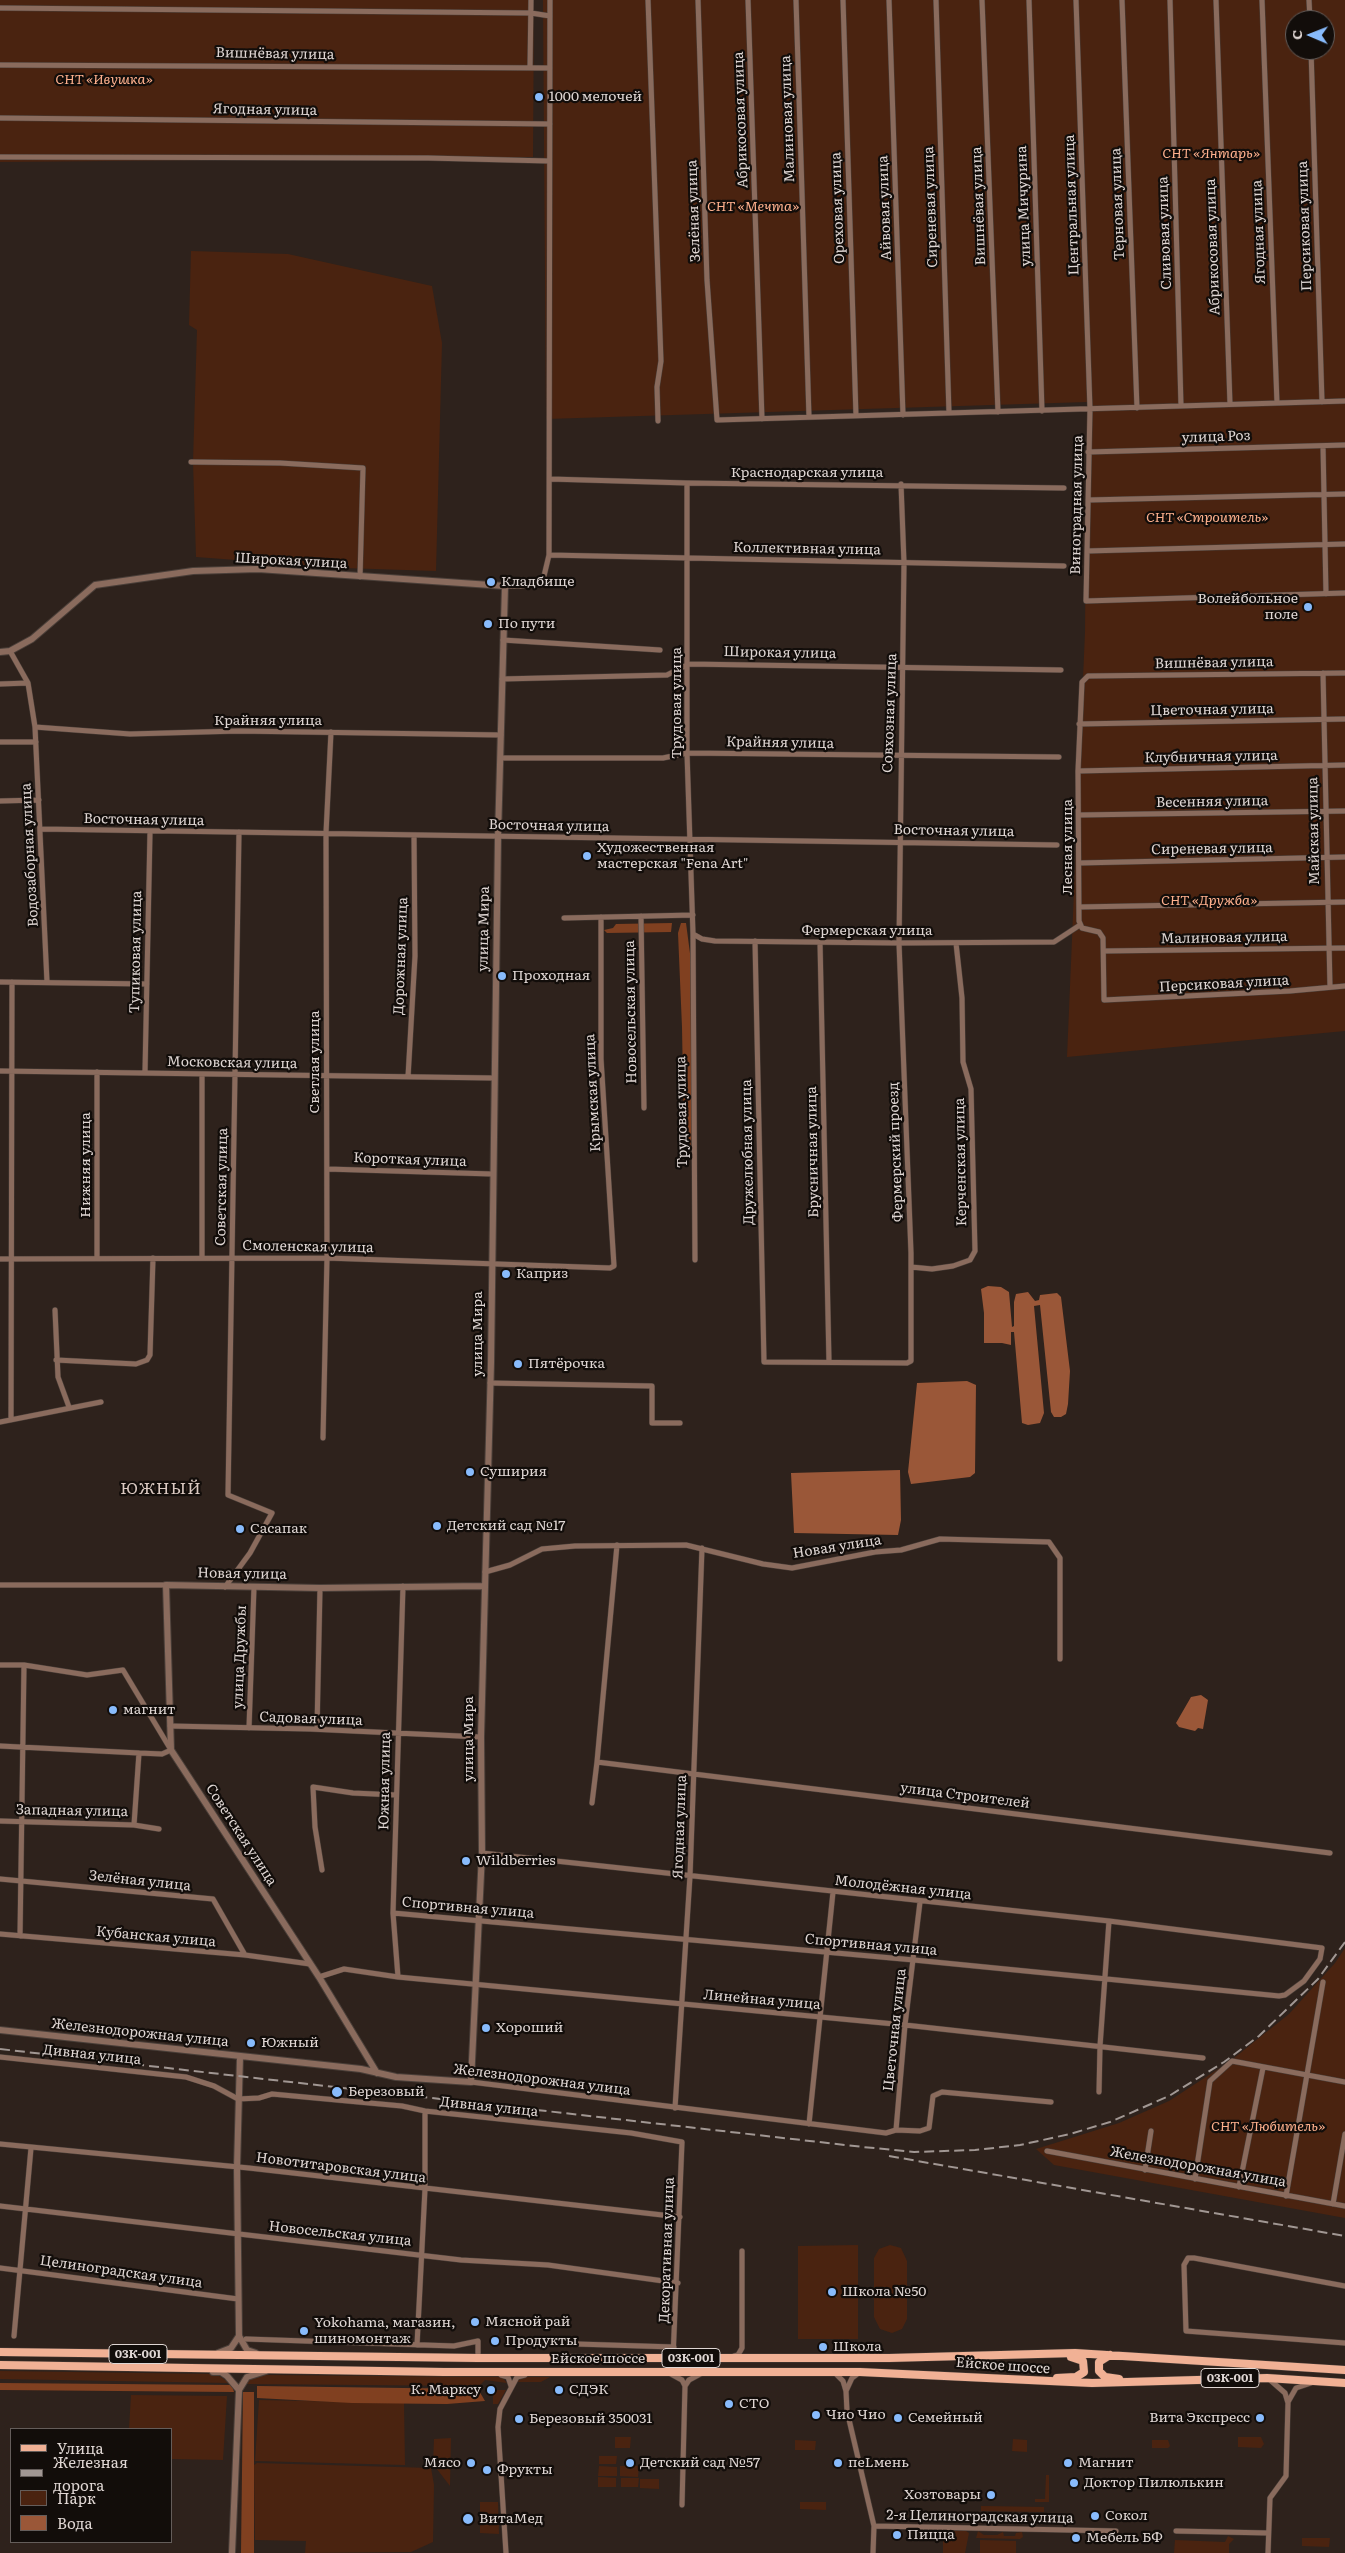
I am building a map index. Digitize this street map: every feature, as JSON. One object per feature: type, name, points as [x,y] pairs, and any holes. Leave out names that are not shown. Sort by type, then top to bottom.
[{"type":"main road","name":"03К-001","points":[[0,2352],[478,2358]]},
{"type":"main road","name":"Ейское шоссе","points":[[478,2358],[889,2358],[1075,2353],[1345,2370]]},
{"type":"main road","name":"03К-001","points":[[1018,2354],[1077,2357],[1085,2364],[1084,2372],[1076,2377],[1020,2379]]},
{"type":"main road","name":"03К-001","points":[[1112,2355],[1099,2362],[1100,2374],[1141,2382]]},
{"type":"main road","name":"Ейское шоссе","points":[[0,2365],[486,2372],[860,2372],[1092,2383],[1267,2378],[1345,2383]]},
{"type":"street","points":[[530,68],[531,0]]},
{"type":"street","points":[[505,586],[523,586],[540,580],[544,576],[549,555],[551,422],[550,0]]},
{"type":"street","points":[[648,0],[661,361],[657,387],[658,421]]},
{"type":"street","name":"Зелёная улица","points":[[698,0],[708,280],[717,420],[762,419]]},
{"type":"street","name":"Абрикосовая улица","points":[[748,0],[762,419]]},
{"type":"street","name":"Малиновая улица","points":[[796,0],[809,418]]},
{"type":"street","name":"Ореховая улица","points":[[843,0],[856,416]]},
{"type":"street","name":"Айвовая улица","points":[[889,0],[903,415]]},
{"type":"street","name":"Сиреневая улица","points":[[936,0],[949,413]]},
{"type":"street","name":"Вишнёвая улица","points":[[982,0],[998,412]]},
{"type":"street","name":"улица Мичурина","points":[[1029,0],[1042,411]]},
{"type":"street","name":"Центральная улица","points":[[1076,0],[1090,409]]},
{"type":"street","name":"Терновая улица","points":[[1122,0],[1137,408]]},
{"type":"street","name":"Сливовая улица","points":[[1170,0],[1181,406]]},
{"type":"street","name":"Абрикосовая улица","points":[[1216,0],[1230,404]]},
{"type":"street","name":"Ягодная улица","points":[[1262,0],[1277,403]]},
{"type":"street","points":[[0,8],[530,13],[550,16]]},
{"type":"street","name":"Персиковая улица","points":[[1311,60],[1322,402]]},
{"type":"street","name":"Вишнёвая улица","points":[[0,65],[550,68]]},
{"type":"street","name":"Ягодная улица","points":[[0,118],[550,124]]},
{"type":"street","points":[[0,156],[428,158],[549,161]]},
{"type":"street","points":[[762,419],[1345,401]]},
{"type":"street","name":"Виноградная улица","points":[[1090,409],[1086,601],[1326,594]]},
{"type":"street","name":"улица Роз","points":[[1088,452],[1345,445]]},
{"type":"street","points":[[1323,446],[1326,594],[1345,593]]},
{"type":"street","points":[[191,462],[280,463],[363,468],[360,577]]},
{"type":"street","name":"Краснодарская улица","points":[[550,479],[687,484],[901,484],[1064,488]]},
{"type":"street","name":"Трудовая улица","points":[[687,484],[686,558],[689,664],[687,753],[693,915],[695,1260]]},
{"type":"street","name":"Совхозная улица","points":[[898,943],[904,563],[901,484]]},
{"type":"street","points":[[1088,500],[1345,494]]},
{"type":"street","points":[[1087,552],[1345,544]]},
{"type":"street","name":"Коллективная улица","points":[[549,555],[1064,566]]},
{"type":"street","name":"Широкая улица","points":[[10,651],[32,639],[84,593],[104,583],[193,571],[240,570],[505,586]]},
{"type":"street","name":"улица Мира","points":[[471,2082],[482,1853],[481,1737],[490,1383],[490,1264],[498,836],[505,586]]},
{"type":"street","points":[[503,640],[660,650]]},
{"type":"street","points":[[0,652],[10,651],[28,683],[0,684]]},
{"type":"street","name":"Широкая улица","points":[[502,680],[666,675],[689,664],[1061,670]]},
{"type":"street","name":"Майская улица","points":[[1322,673],[1324,812],[1330,987]]},
{"type":"street","name":"Вишнёвая улица","points":[[1084,678],[1088,676],[1345,673]]},
{"type":"street","name":"Лесная улица","points":[[1080,925],[1078,771],[1079,724],[1082,682],[1084,678]]},
{"type":"street","name":"Водозаборная улица","points":[[28,683],[36,742],[47,982]]},
{"type":"street","name":"Цветочная улица","points":[[1079,724],[1345,719]]},
{"type":"street","name":"Крайняя улица","points":[[34,727],[130,734],[330,732],[501,735]]},
{"type":"street","name":"Светлая улица","points":[[323,1438],[326,1392],[327,1258],[326,834],[330,732]]},
{"type":"street","points":[[0,742],[36,742]]},
{"type":"street","name":"Крайняя улица","points":[[501,758],[663,758],[687,753],[1059,757]]},
{"type":"street","name":"Клубничная улица","points":[[1078,771],[1345,765]]},
{"type":"street","points":[[0,801],[39,800]]},
{"type":"street","name":"Весенняя улица","points":[[1079,815],[1345,811]]},
{"type":"street","name":"Восточная улица","points":[[41,829],[1057,845]]},
{"type":"street","name":"Тупиковая улица","points":[[145,1072],[150,832]]},
{"type":"street","name":"Советская улица","points":[[225,1587],[250,1553],[272,1512],[228,1495],[239,832]]},
{"type":"street","name":"Дорожная улица","points":[[408,1077],[414,956],[414,835]]},
{"type":"street","name":"Сиреневая улица","points":[[1079,862],[1345,858]]},
{"type":"street","points":[[1079,907],[1345,902]]},
{"type":"street","points":[[564,918],[693,915]]},
{"type":"street","name":"Новосельская улица","points":[[641,916],[644,1108]]},
{"type":"street","name":"Крымская улица","points":[[601,917],[601,1059],[614,1266]]},
{"type":"street","points":[[1080,925],[1099,932],[1103,938],[1104,951]]},
{"type":"street","name":"Фермерская улица","points":[[693,934],[702,939],[755,941],[898,943],[1054,942],[1080,925]]},
{"type":"street","name":"Дружелюбная улица","points":[[755,941],[764,1362],[829,1362]]},
{"type":"street","name":"Брусничная улица","points":[[820,942],[829,1362]]},
{"type":"street","name":"Фермерский проезд","points":[[829,1362],[911,1361],[911,1266],[898,943]]},
{"type":"street","name":"Керченская улица","points":[[911,1266],[932,1269],[953,1266],[970,1260],[974,1252],[971,1089],[963,1062],[962,998],[956,943]]},
{"type":"street","name":"Малиновая улица","points":[[1104,951],[1345,948]]},
{"type":"street","name":"Персиковая улица","points":[[1104,951],[1104,1000],[1345,986]]},
{"type":"street","points":[[0,982],[147,984]]},
{"type":"street","points":[[11,1420],[12,982]]},
{"type":"street","name":"Московская улица","points":[[0,1071],[493,1078]]},
{"type":"street","name":"Нижняя улица","points":[[97,1072],[97,1258]]},
{"type":"street","name":"Советская улица","points":[[202,1074],[202,1258]]},
{"type":"street","name":"Короткая улица","points":[[327,1169],[492,1174]]},
{"type":"street","points":[[56,1360],[136,1364],[147,1360],[150,1355],[153,1258]]},
{"type":"street","name":"Смоленская улица","points":[[0,1259],[327,1258],[610,1268],[614,1266]]},
{"type":"street","points":[[55,1310],[58,1377],[69,1407]]},
{"type":"street","points":[[490,1383],[652,1386],[652,1423],[680,1423]]},
{"type":"street","points":[[0,1422],[101,1402]]},
{"type":"street","name":"Новая улица","points":[[485,1572],[510,1565],[542,1549],[617,1545],[686,1545],[763,1564],[792,1568],[875,1552],[901,1550],[940,1539],[1049,1542],[1060,1558],[1060,1659]]},
{"type":"street","points":[[592,1803],[617,1545]]},
{"type":"street","name":"Ягодная улица","points":[[674,2108],[690,1876],[702,1548]]},
{"type":"street","name":"Новая улица","points":[[0,1585],[166,1585],[320,1588],[484,1586]]},
{"type":"street","points":[[166,1585],[171,1750]]},
{"type":"street","name":"Южная улица","points":[[398,1977],[393,1913],[402,1586]]},
{"type":"street","name":"улица Дружбы","points":[[248,1728],[254,1587]]},
{"type":"street","points":[[317,1729],[320,1588]]},
{"type":"street","points":[[0,1664],[24,1665],[87,1675],[123,1670],[171,1750]]},
{"type":"street","points":[[20,1936],[24,1665]]},
{"type":"street","name":"Садовая улица","points":[[170,1726],[317,1729],[481,1737]]},
{"type":"street","points":[[0,1746],[162,1754],[171,1750]]},
{"type":"street","name":"Советская улица","points":[[171,1750],[319,1977],[377,2073]]},
{"type":"street","name":"Западная улица","points":[[0,1821],[134,1825],[139,1753]]},
{"type":"street","name":"улица Строителей","points":[[597,1762],[693,1776],[1330,1853]]},
{"type":"street","points":[[322,1870],[315,1827],[313,1786],[353,1793],[396,1795]]},
{"type":"street","points":[[134,1825],[159,1829]]},
{"type":"street","name":"Молодёжная улица","points":[[482,1853],[1109,1922],[1322,1948]]},
{"type":"street","name":"Зелёная улица","points":[[0,1879],[212,1899],[244,1955]]},
{"type":"street","points":[[809,2124],[818,2016],[833,1892]]},
{"type":"street","name":"Цветочная улица","points":[[896,2130],[905,2025],[920,1902]]},
{"type":"street","name":"Спортивная улица","points":[[393,1913],[826,1951],[1255,1995],[1285,1995],[1304,1981],[1320,1959],[1322,1948]]},
{"type":"street","points":[[1099,2092],[1100,2046],[1109,1922]]},
{"type":"street","name":"Кубанская улица","points":[[0,1934],[244,1955],[310,1964]]},
{"type":"street","name":"Линейная улица","points":[[319,1977],[344,1969],[398,1977],[818,2016],[1203,2058]]},
{"type":"street","points":[[1286,2196],[1323,1982]]},
{"type":"street","name":"Железнодорожная улица","points":[[0,2030],[240,2056],[377,2073],[396,2078],[471,2082],[872,2132],[896,2130],[920,2132],[929,2128],[933,2096],[942,2092],[1051,2102]]},
{"type":"street","name":"Дивная улица","points":[[0,2056],[193,2079],[214,2086],[238,2100],[259,2098],[272,2094],[402,2106],[425,2111],[631,2133],[682,2142]]},
{"type":"street","points":[[240,2056],[237,2167],[239,2336],[247,2350],[276,2356]]},
{"type":"street","points":[[1195,2179],[1210,2081],[1232,2061],[1345,2082]]},
{"type":"street","points":[[1239,2186],[1263,2068]]},
{"type":"street","points":[[417,2345],[425,2190],[425,2111]]},
{"type":"street","points":[[1145,2170],[1151,2131]]},
{"type":"street","points":[[1333,2204],[1345,2134]]},
{"type":"street","name":"Декоративная улица","points":[[673,2358],[678,2283],[682,2142]]},
{"type":"street","name":"Новотитаровская улица","points":[[0,2144],[237,2167],[425,2190],[680,2217]]},
{"type":"street","points":[[14,2336],[18,2270],[31,2148]]},
{"type":"street","name":"Железнодорожная улица","points":[[1047,2152],[1345,2206]]},
{"type":"street","name":"Новосельская улица","points":[[0,2206],[461,2260],[548,2266],[678,2283]]},
{"type":"street","points":[[732,2358],[738,2355],[742,2348],[742,2250]]},
{"type":"street","points":[[1345,2286],[1194,2258],[1188,2258],[1184,2265],[1186,2331],[1345,2343]]},
{"type":"street","name":"Целиноградская улица","points":[[0,2268],[238,2299]]},
{"type":"street","points":[[212,2355],[231,2348],[239,2336]]},
{"type":"street","points":[[246,2339],[454,2346],[478,2341],[478,2358]]},
{"type":"street","points":[[544,2343],[674,2347]]},
{"type":"street","points":[[742,2348],[751,2358]]},
{"type":"street","points":[[190,2368],[193,2371],[220,2372],[231,2379],[238,2390]]},
{"type":"street","points":[[232,2553],[238,2390],[247,2377],[268,2370]]},
{"type":"street","points":[[682,2505],[685,2386],[689,2380],[706,2371]]},
{"type":"street","points":[[486,2372],[491,2375],[506,2375],[511,2386]]},
{"type":"street","points":[[506,2553],[498,2426],[500,2409],[511,2386],[520,2375],[529,2375],[531,2372]]},
{"type":"street","points":[[666,2372],[676,2376],[685,2386]]},
{"type":"street","name":"2-я Целиноградская улица","points":[[833,2372],[843,2382],[846,2392],[847,2411],[874,2526],[873,2553]]},
{"type":"street","points":[[846,2392],[852,2378],[860,2372]]},
{"type":"street","points":[[1267,2378],[1284,2392],[1288,2403],[1286,2476],[1270,2498],[1268,2553]]},
{"type":"street","points":[[1288,2403],[1296,2388],[1319,2381]]},
{"type":"street","name":"2-я Целиноградская улица","points":[[874,2526],[1116,2531]]},
{"type":"street","points":[[1176,2531],[1268,2534]]},
{"type":"green space","name":"СНТ «Ивушка»","points":[[0,0],[534,0],[533,157],[0,162]]},
{"type":"green space","points":[[543,0],[1345,0],[1345,1031],[1067,1057],[1085,632],[1087,402],[546,419]]},
{"type":"green space","points":[[191,251],[288,254],[432,286],[442,343],[436,571],[343,568],[196,557],[193,462],[197,330],[189,325]]},
{"type":"green space","name":"СНТ «Любитель»","points":[[1345,1948],[1345,2218],[1054,2165],[1036,2149],[1119,2123],[1169,2101],[1229,2062],[1289,2014],[1335,1963]]},
{"type":"green space","points":[[858,2245],[858,2339],[798,2339],[798,2246]]},
{"type":"green space","points":[[890,2245],[901,2248],[907,2261],[907,2319],[902,2329],[892,2333],[880,2329],[874,2317],[874,2258],[879,2249]]},
{"type":"green space","points":[[0,2371],[216,2374],[230,2383],[0,2379]]},
{"type":"green space","points":[[265,2375],[502,2377],[507,2383],[485,2380],[479,2386],[245,2384],[250,2378]]},
{"type":"green space","points":[[522,2377],[550,2377],[541,2382],[517,2382]]},
{"type":"green space","points":[[493,2390],[506,2390],[498,2404],[493,2404]]},
{"type":"green space","points":[[131,2395],[227,2396],[223,2460],[172,2459],[172,2428],[129,2428]]},
{"type":"green space","points":[[259,2400],[404,2403],[405,2465],[255,2461]]},
{"type":"green space","points":[[615,2437],[631,2437],[630,2448],[615,2448]]},
{"type":"green space","points":[[1238,2437],[1261,2437],[1264,2444],[1261,2448],[1238,2447]]},
{"type":"green space","points":[[451,2438],[450,2486],[433,2464],[434,2439]]},
{"type":"green space","points":[[1013,2439],[1027,2440],[1027,2452],[1012,2451]]},
{"type":"green space","points":[[795,2440],[816,2441],[815,2450],[795,2450]]},
{"type":"green space","points":[[1152,2440],[1168,2440],[1170,2446],[1168,2448],[1152,2448]]},
{"type":"green space","points":[[599,2456],[617,2456],[616,2464],[599,2464]]},
{"type":"green space","points":[[257,2463],[431,2468],[434,2485],[433,2542],[411,2552],[305,2553],[306,2541],[255,2540],[254,2465]]},
{"type":"green space","points":[[599,2466],[617,2467],[617,2476],[598,2476]]},
{"type":"green space","points":[[620,2466],[639,2466],[638,2477],[620,2476]]},
{"type":"green space","points":[[1046,2475],[1049,2475],[1049,2502],[1035,2502],[1035,2499],[1045,2499]]},
{"type":"green space","points":[[598,2477],[616,2478],[616,2487],[598,2487]]},
{"type":"green space","points":[[621,2478],[639,2478],[638,2487],[621,2487]]},
{"type":"green space","points":[[640,2479],[659,2479],[659,2489],[640,2488]]},
{"type":"green space","points":[[480,2502],[498,2502],[499,2534],[480,2533]]},
{"type":"green space","points":[[800,2502],[826,2502],[826,2510],[800,2509]]},
{"type":"green space","points":[[981,2506],[1044,2507],[1044,2512],[981,2511]]},
{"type":"green space","points":[[942,2530],[966,2531],[969,2533],[965,2553],[943,2553],[943,2538],[939,2534]]},
{"type":"green space","points":[[978,2531],[984,2535],[997,2535],[1003,2532],[1004,2536],[1015,2536],[1016,2533],[1022,2532],[1023,2537],[1020,2539],[976,2538]]},
{"type":"green space","points":[[1228,2536],[1234,2539],[1229,2544],[1229,2553],[1174,2553],[1175,2540],[1225,2542]]},
{"type":"green space","points":[[1302,2538],[1330,2538],[1329,2547],[1302,2546]]},
{"type":"green space","points":[[980,2540],[1016,2541],[1016,2553],[980,2553]]},
{"type":"shaded area","points":[[672,923],[671,932],[607,933],[604,930],[613,928],[616,924]]},
{"type":"shaded area","points":[[681,923],[686,923],[691,961],[692,1135],[690,1150],[684,1140],[678,933]]},
{"type":"shaded area","points":[[0,2383],[232,2385],[234,2392],[0,2390]]},
{"type":"shaded area","points":[[257,2386],[478,2389],[485,2401],[447,2404],[352,2403],[257,2398]]},
{"type":"shaded area","points":[[243,2392],[254,2392],[254,2553],[241,2553]]},
{"type":"water","points":[[988,1286],[1001,1287],[1009,1292],[1012,1327],[1014,1326],[1016,1294],[1028,1292],[1035,1301],[1039,1300],[1040,1295],[1057,1293],[1061,1297],[1070,1371],[1068,1404],[1066,1414],[1061,1417],[1054,1417],[1051,1412],[1040,1305],[1034,1306],[1044,1413],[1040,1423],[1028,1425],[1022,1423],[1014,1332],[1011,1332],[1011,1345],[984,1343],[984,1313],[981,1289]]},
{"type":"water","points":[[967,1381],[976,1385],[975,1473],[970,1477],[911,1484],[908,1472],[917,1383]]},
{"type":"water","points":[[900,1470],[901,1520],[898,1535],[794,1533],[791,1473]]},
{"type":"water","points":[[1201,1695],[1208,1700],[1203,1729],[1198,1728],[1195,1731],[1179,1727],[1176,1723],[1191,1697]]},
{"type":"railway","points":[[0,2049],[863,2147],[914,2152],[975,2150],[1020,2145],[1070,2134],[1110,2122],[1169,2096],[1224,2062],[1259,2036],[1318,1979],[1345,1942]]},
{"type":"railway","points":[[889,2156],[1345,2236]]},
{"type":"place","name":"1000 мелочей","points":[[539,97]]},
{"type":"place","name":"Кладбище","points":[[491,582]]},
{"type":"place","name":"Волейбольное поле","points":[[1308,607]]},
{"type":"place","name":"По пути","points":[[488,624]]},
{"type":"place","name":"Художественная мастерская \"Fena Art\"","points":[[587,856]]},
{"type":"place","name":"Проходная","points":[[502,976]]},
{"type":"place","name":"Каприз","points":[[506,1274]]},
{"type":"place","name":"Пятёрочка","points":[[518,1364]]},
{"type":"place","name":"Суширия","points":[[470,1472]]},
{"type":"place","name":"Детский сад №17","points":[[437,1526]]},
{"type":"place","name":"Сасапак","points":[[240,1529]]},
{"type":"place","name":"магнит","points":[[113,1710]]},
{"type":"place","name":"Wildberries","points":[[466,1861]]},
{"type":"place","name":"Хороший","points":[[486,2028]]},
{"type":"place","name":"Южный","points":[[251,2043]]},
{"type":"place","name":"Березовый","points":[[337,2092]]},
{"type":"place","name":"Школа №50","points":[[832,2292]]},
{"type":"place","name":"Мясной рай","points":[[475,2322]]},
{"type":"place","name":"Yokohama, магазин, шиномонтаж","points":[[304,2331]]},
{"type":"place","name":"Продукты","points":[[495,2341]]},
{"type":"place","name":"Школа","points":[[823,2347]]},
{"type":"place","name":"К. Марксу","points":[[491,2390]]},
{"type":"place","name":"СДЭК","points":[[559,2390]]},
{"type":"place","name":"СТО","points":[[729,2404]]},
{"type":"place","name":"Чио Чио","points":[[816,2415]]},
{"type":"place","name":"Семейный","points":[[898,2418]]},
{"type":"place","name":"Вита Экспресс","points":[[1260,2418]]},
{"type":"place","name":"Березовый 350031","points":[[519,2419]]},
{"type":"place","name":"Мясо","points":[[471,2463]]},
{"type":"place","name":"Детский сад №57","points":[[630,2463]]},
{"type":"place","name":"пеLмень","points":[[838,2463]]},
{"type":"place","name":"Магнит","points":[[1068,2463]]},
{"type":"place","name":"Фрукты","points":[[487,2470]]},
{"type":"place","name":"Доктор Пилюлькин","points":[[1074,2483]]},
{"type":"place","name":"Хозтовары","points":[[991,2495]]},
{"type":"place","name":"Сокол","points":[[1095,2516]]},
{"type":"place","name":"ВитаMед","points":[[468,2519]]},
{"type":"place","name":"Пицца","points":[[897,2535]]},
{"type":"place","name":"Мебель БФ","points":[[1076,2538]]},
{"type":"district","name":"ЮЖНЫЙ","points":[[161,1489]]},
{"type":"park label","name":"СНТ «Янтарь»","points":[[1211,154]]},
{"type":"park label","name":"СНТ «Мечта»","points":[[753,207]]},
{"type":"park label","name":"СНТ «Строитель»","points":[[1207,518]]},
{"type":"park label","name":"СНТ «Дружба»","points":[[1209,901]]}]
